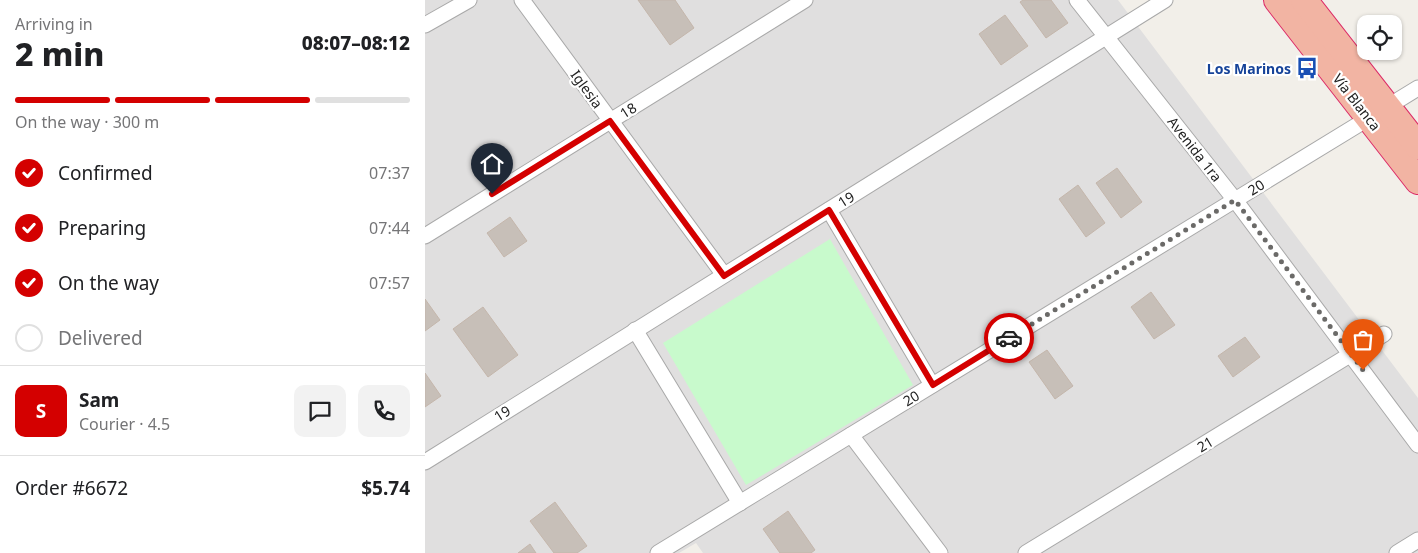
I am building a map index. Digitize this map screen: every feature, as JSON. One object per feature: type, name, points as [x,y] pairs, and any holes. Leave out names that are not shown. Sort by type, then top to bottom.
[{"type":"highway","name":"Vía Blanca","points":[[1277,0],[1378,112],[1418,146]]},
{"type":"highway","name":"Vía Blanca","points":[[1304,0],[1378,112],[1418,181]]},
{"type":"street","points":[[425,25],[469,0]]},
{"type":"street","name":"Iglesia","points":[[522,0],[724,276]]},
{"type":"street","name":"18","points":[[425,236],[805,0]]},
{"type":"street","name":"Avenida 1ra","points":[[1077,0],[1235,200],[1352,354],[1418,445]]},
{"type":"street","name":"19","points":[[425,462],[1165,0]]},
{"type":"street","name":"20","points":[[657,553],[1418,88]]},
{"type":"street","points":[[829,210],[933,385]]},
{"type":"street","points":[[635,330],[740,503]]},
{"type":"street","name":"21","points":[[1026,553],[1384,334]]},
{"type":"street","points":[[851,435],[940,553]]},
{"type":"street","points":[[1397,553],[1418,540]]},
{"type":"shaded area","points":[[425,0],[1118,0],[1418,398],[1418,553],[703,553],[696,543],[679,553],[425,553]]},
{"type":"green space","points":[[830,239],[913,385],[746,485],[663,343]]},
{"type":"building","points":[[638,0],[675,0],[694,28],[670,45]]},
{"type":"building","points":[[1023,0],[1051,0],[1068,23],[1046,38],[1020,2]]},
{"type":"building","points":[[1005,15],[1028,46],[1001,65],[979,34]]},
{"type":"building","points":[[1117,168],[1142,202],[1121,218],[1096,183]]},
{"type":"building","points":[[1078,185],[1105,223],[1086,237],[1059,199]]},
{"type":"building","points":[[510,217],[527,241],[504,257],[487,233]]},
{"type":"building","points":[[1151,292],[1175,325],[1154,339],[1131,307]]},
{"type":"building","points":[[425,299],[440,320],[425,331]]},
{"type":"building","points":[[483,307],[518,355],[488,377],[453,329]]},
{"type":"building","points":[[1245,337],[1260,357],[1233,377],[1218,356]]},
{"type":"building","points":[[1047,350],[1073,386],[1055,399],[1029,362]]},
{"type":"building","points":[[425,373],[441,396],[425,407]]},
{"type":"building","points":[[555,502],[587,546],[577,553],[554,553],[530,521]]},
{"type":"building","points":[[788,511],[815,550],[811,553],[780,553],[763,529]]},
{"type":"building","points":[[530,544],[536,553],[518,553]]},
{"type":"way so far","points":[[1009,338],[1235,200],[1363,370]]},
{"type":"place","name":"Los Marinos","points":[[1307,68]]},
{"type":"route","points":[[492,194],[610,121],[724,276],[829,210],[933,385],[1009,338]]}]
